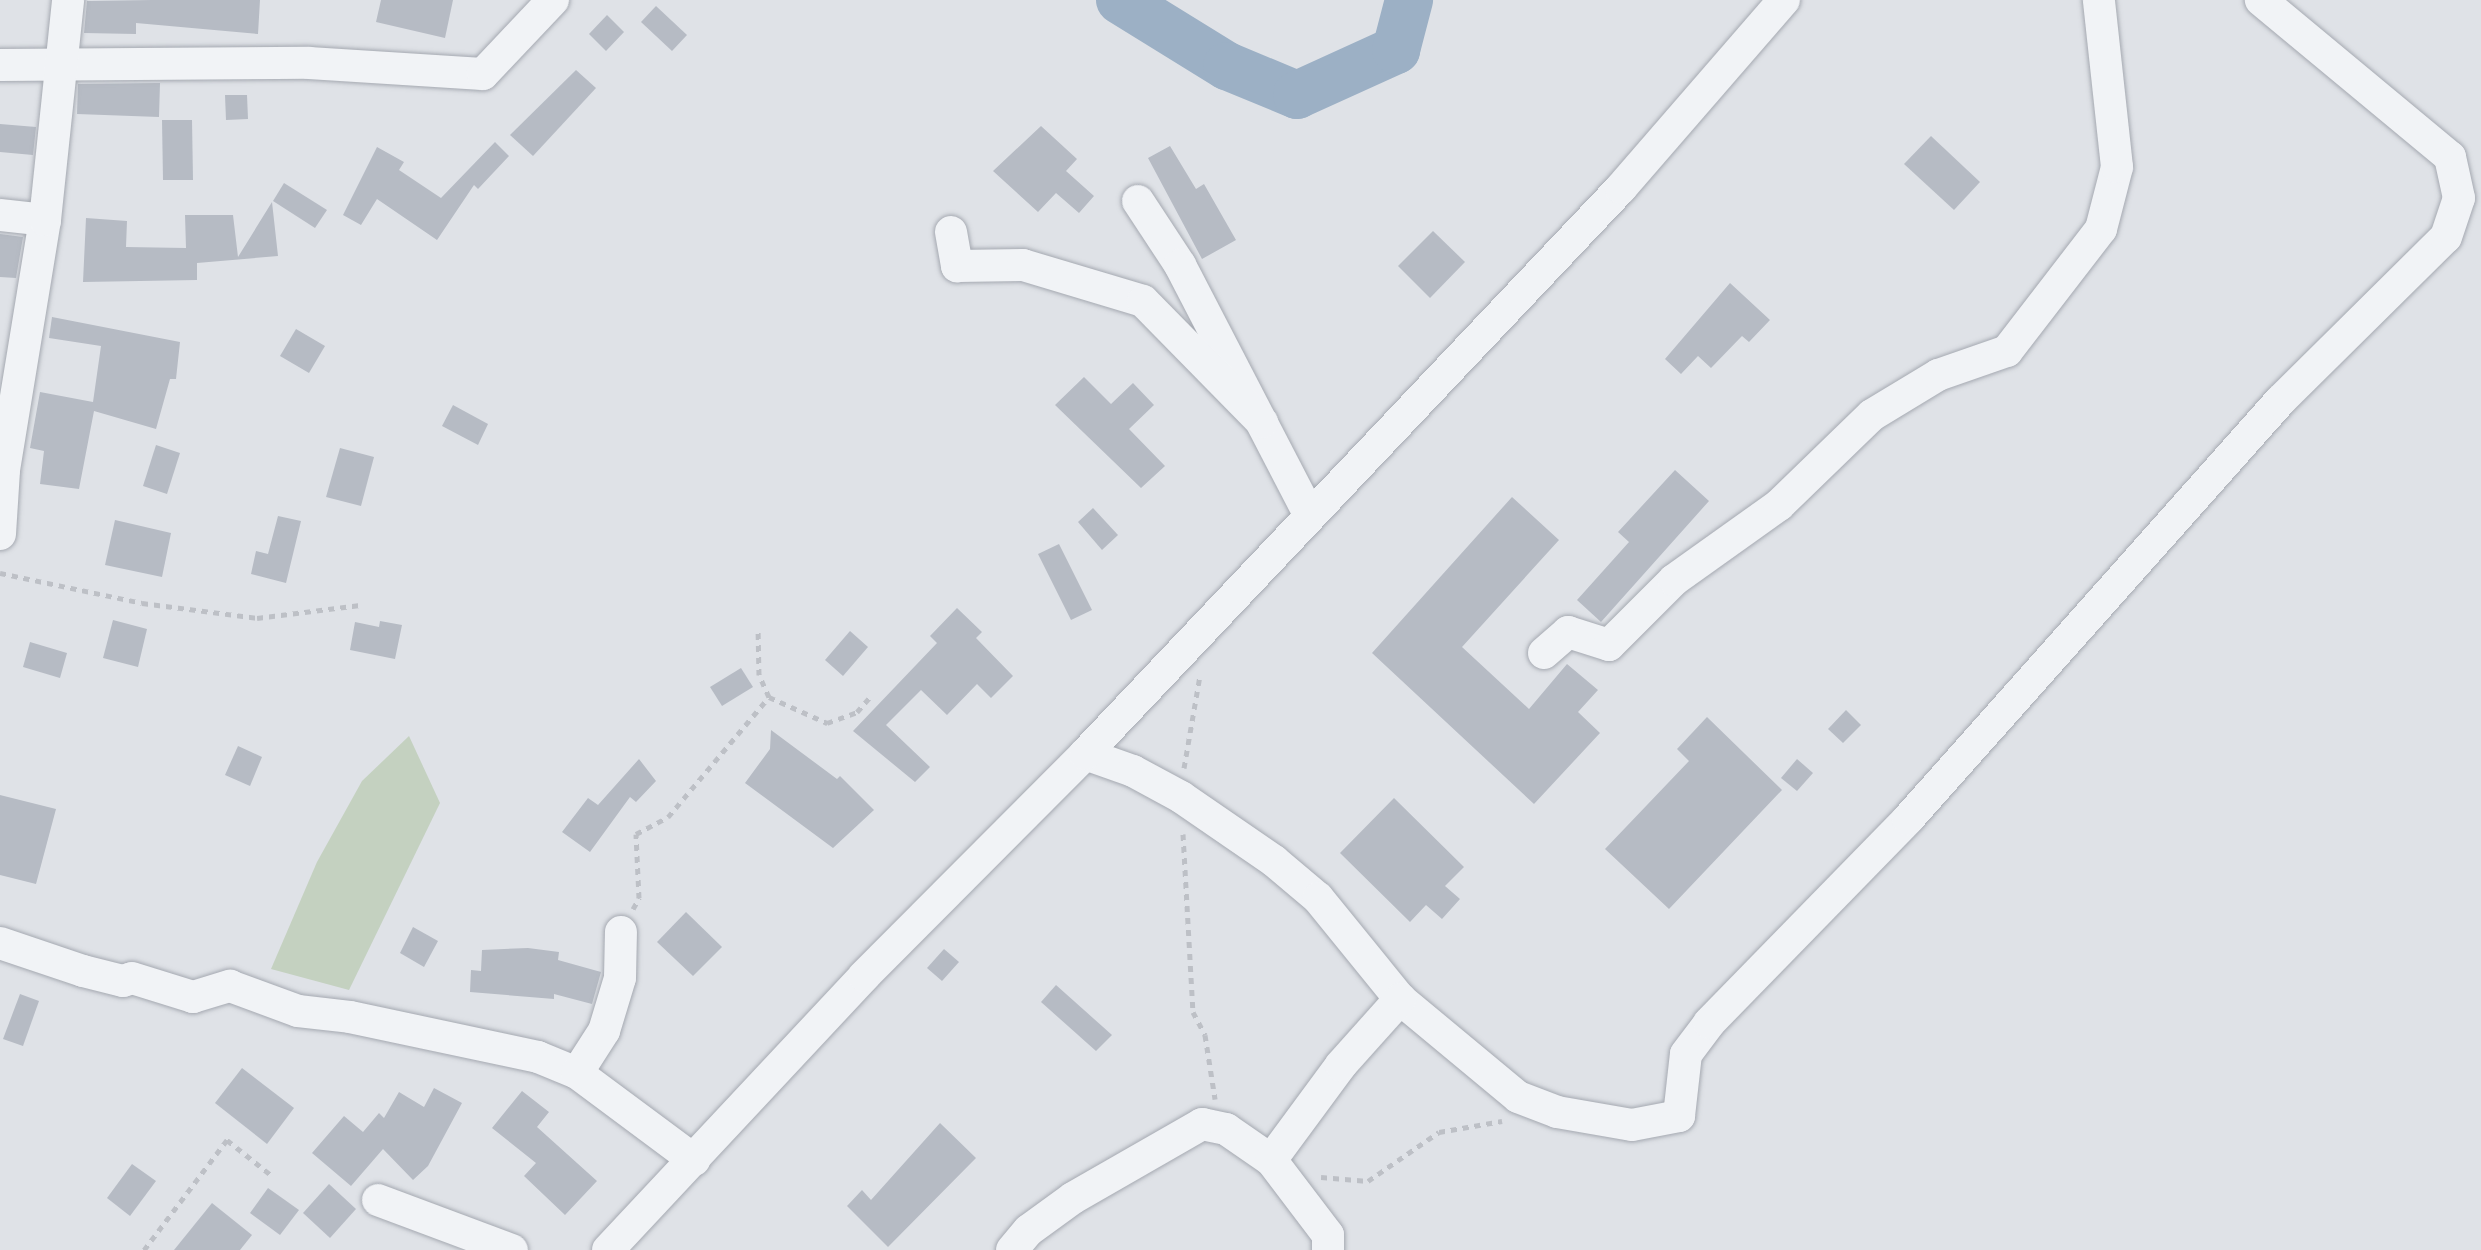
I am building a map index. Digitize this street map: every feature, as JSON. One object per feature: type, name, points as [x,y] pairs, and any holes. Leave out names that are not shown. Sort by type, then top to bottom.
[{"type":"street","points":[[0,534],[4,470],[45,220],[64,64],[68,0]]},
{"type":"street","points":[[0,65],[309,63],[483,74],[553,0]]},
{"type":"street","points":[[608,1250],[864,976],[1085,754],[1621,188],[1784,0]]},
{"type":"street","points":[[1544,653],[1568,632],[1609,645],[1674,580],[1779,505],[1872,415],[1938,375],[2007,351],[2101,229],[2117,167],[2099,0]]},
{"type":"street","points":[[1085,754],[1133,771],[1230,826],[1318,898],[1400,999],[1518,1097],[1557,1112],[1632,1125],[1679,1116],[1686,1054],[1709,1023],[1908,819],[2280,401],[2446,237],[2459,198],[2450,157],[2261,0]]},
{"type":"street","points":[[1138,201],[1180,265],[1309,514]]},
{"type":"street","points":[[0,215],[45,220]]},
{"type":"street","points":[[951,232],[957,266],[1023,265],[1143,301],[1262,422]]},
{"type":"street","points":[[1143,301],[1180,265]]},
{"type":"street","points":[[577,1073],[604,1031],[620,978],[621,932]]},
{"type":"street","points":[[0,943],[83,971],[123,981],[132,978],[193,997],[230,986],[298,1011],[350,1017],[538,1057],[577,1073],[694,1160]]},
{"type":"street","points":[[1271,1160],[1341,1065],[1400,999]]},
{"type":"street","points":[[1012,1250],[1029,1230],[1073,1198],[1202,1124],[1215,1123],[1271,1160],[1328,1235],[1328,1250]]},
{"type":"street","points":[[378,1200],[512,1250]]},
{"type":"path","points":[[0,573],[142,603],[257,618],[360,605]]},
{"type":"path","points":[[1211,619],[1181,797],[1193,1012],[1205,1035],[1215,1079],[1215,1123]]},
{"type":"path","points":[[758,628],[759,675],[769,697],[827,723],[857,712],[870,697]]},
{"type":"path","points":[[634,844],[648,823],[668,817],[769,697]]},
{"type":"path","points":[[1313,1175],[1368,1181],[1439,1132],[1513,1120]]},
{"type":"path","points":[[144,1250],[227,1140],[271,1175]]},
{"type":"green space","points":[[409,736],[440,803],[349,990],[271,969],[317,862],[362,781]]},
{"type":"building","points":[[260,0],[258,34],[136,23],[136,34],[84,33],[87,1]]},
{"type":"building","points":[[381,0],[453,0],[445,38],[376,22]]},
{"type":"building","points":[[656,6],[687,35],[672,51],[641,22]]},
{"type":"building","points":[[607,15],[624,32],[606,51],[589,34]]},
{"type":"building","points":[[576,70],[596,88],[533,156],[510,135]]},
{"type":"building","points":[[160,83],[159,117],[77,114],[78,84]]},
{"type":"building","points":[[225,95],[247,95],[248,119],[226,120]]},
{"type":"building","points":[[162,120],[192,120],[193,180],[163,180]]},
{"type":"building","points":[[0,124],[36,127],[33,155],[0,152]]},
{"type":"building","points":[[1041,126],[1077,159],[1066,171],[1094,196],[1079,213],[1056,193],[1038,212],[993,171]]},
{"type":"building","points":[[1931,136],[1980,182],[1954,210],[1904,164]]},
{"type":"building","points":[[495,142],[509,156],[478,189],[474,185],[437,240],[377,199],[361,225],[343,215],[377,147],[404,162],[399,170],[441,198]]},
{"type":"building","points":[[1170,146],[1196,189],[1204,184],[1236,240],[1202,259],[1148,158]]},
{"type":"building","points":[[284,183],[327,210],[315,228],[273,201]]},
{"type":"building","points":[[272,202],[278,256],[197,263],[197,280],[83,282],[86,218],[127,221],[126,247],[186,248],[185,215],[233,215],[238,257]]},
{"type":"building","points":[[1433,231],[1465,262],[1430,298],[1398,266]]},
{"type":"building","points":[[0,234],[23,237],[16,278],[0,277]]},
{"type":"building","points":[[1730,283],[1770,320],[1749,342],[1742,336],[1711,368],[1698,356],[1681,374],[1665,359]]},
{"type":"building","points":[[52,317],[180,342],[176,379],[170,379],[156,429],[94,411],[79,489],[40,484],[44,451],[30,448],[40,392],[93,402],[101,346],[49,338]]},
{"type":"building","points":[[296,329],[325,346],[309,373],[280,356]]},
{"type":"building","points":[[1084,377],[1111,404],[1133,383],[1154,405],[1129,429],[1165,466],[1141,488],[1055,405]]},
{"type":"building","points":[[453,405],[488,424],[478,445],[442,426]]},
{"type":"building","points":[[156,445],[180,453],[167,494],[143,486]]},
{"type":"building","points":[[340,448],[374,457],[361,506],[326,497]]},
{"type":"building","points":[[1675,470],[1709,501],[1601,622],[1577,600],[1629,542],[1618,532]]},
{"type":"building","points":[[1512,497],[1559,540],[1462,647],[1529,709],[1567,664],[1598,690],[1578,712],[1600,733],[1534,804],[1372,653]]},
{"type":"building","points":[[1093,508],[1118,535],[1102,550],[1078,522]]},
{"type":"building","points":[[278,516],[301,521],[286,583],[251,574],[256,551],[268,554]]},
{"type":"building","points":[[115,520],[171,533],[162,577],[105,565]]},
{"type":"building","points":[[1059,544],[1092,610],[1071,620],[1038,554]]},
{"type":"building","points":[[957,608],[982,632],[976,638],[1013,676],[991,698],[977,684],[947,715],[921,690],[886,725],[930,767],[915,782],[853,731],[937,643],[930,636]]},
{"type":"building","points":[[113,620],[147,629],[138,667],[103,658]]},
{"type":"building","points":[[380,621],[402,625],[395,659],[350,650],[355,622],[379,627]]},
{"type":"building","points":[[850,631],[868,647],[843,676],[825,660]]},
{"type":"building","points":[[30,642],[67,653],[60,678],[23,667]]},
{"type":"building","points":[[741,668],[753,687],[722,706],[710,687]]},
{"type":"building","points":[[1846,710],[1861,725],[1843,743],[1828,729]]},
{"type":"building","points":[[1707,717],[1782,790],[1669,909],[1605,849],[1689,761],[1677,749]]},
{"type":"building","points":[[771,730],[837,779],[840,776],[874,810],[833,848],[745,783],[770,749]]},
{"type":"building","points":[[238,746],[262,757],[250,786],[225,775]]},
{"type":"building","points":[[639,759],[656,781],[636,802],[630,797],[590,852],[562,832],[588,798],[598,805]]},
{"type":"building","points":[[1797,759],[1813,773],[1797,791],[1781,778]]},
{"type":"building","points":[[0,795],[56,809],[36,884],[0,875]]},
{"type":"building","points":[[1394,798],[1464,867],[1445,886],[1460,899],[1442,919],[1426,905],[1410,922],[1340,853]]},
{"type":"building","points":[[686,912],[722,947],[693,976],[657,942]]},
{"type":"building","points":[[413,927],[438,941],[424,967],[400,953]]},
{"type":"building","points":[[528,948],[559,952],[558,960],[601,972],[592,1004],[554,994],[554,999],[470,992],[471,970],[481,971],[482,950]]},
{"type":"building","points":[[944,949],[959,962],[942,981],[927,968]]},
{"type":"building","points":[[1056,985],[1112,1035],[1096,1051],[1041,1002]]},
{"type":"building","points":[[20,994],[39,1001],[23,1046],[3,1039]]},
{"type":"building","points":[[242,1068],[294,1108],[267,1144],[215,1103]]},
{"type":"building","points":[[434,1088],[462,1103],[428,1166],[413,1180],[383,1149],[351,1186],[312,1153],[344,1116],[363,1132],[379,1113],[384,1118],[399,1092],[424,1107]]},
{"type":"building","points":[[522,1091],[549,1112],[537,1127],[597,1181],[565,1215],[524,1176],[536,1163],[492,1128]]},
{"type":"building","points":[[940,1123],[976,1158],[888,1247],[847,1206],[862,1190],[871,1200]]},
{"type":"building","points":[[132,1164],[156,1181],[130,1216],[107,1198]]},
{"type":"building","points":[[329,1184],[356,1209],[330,1238],[303,1213]]},
{"type":"building","points":[[268,1188],[299,1210],[280,1235],[250,1213]]},
{"type":"building","points":[[212,1203],[252,1235],[240,1250],[174,1250]]},
{"type":"waterway","points":[[1120,0],[1227,66],[1297,95],[1396,50],[1409,0]]}]
